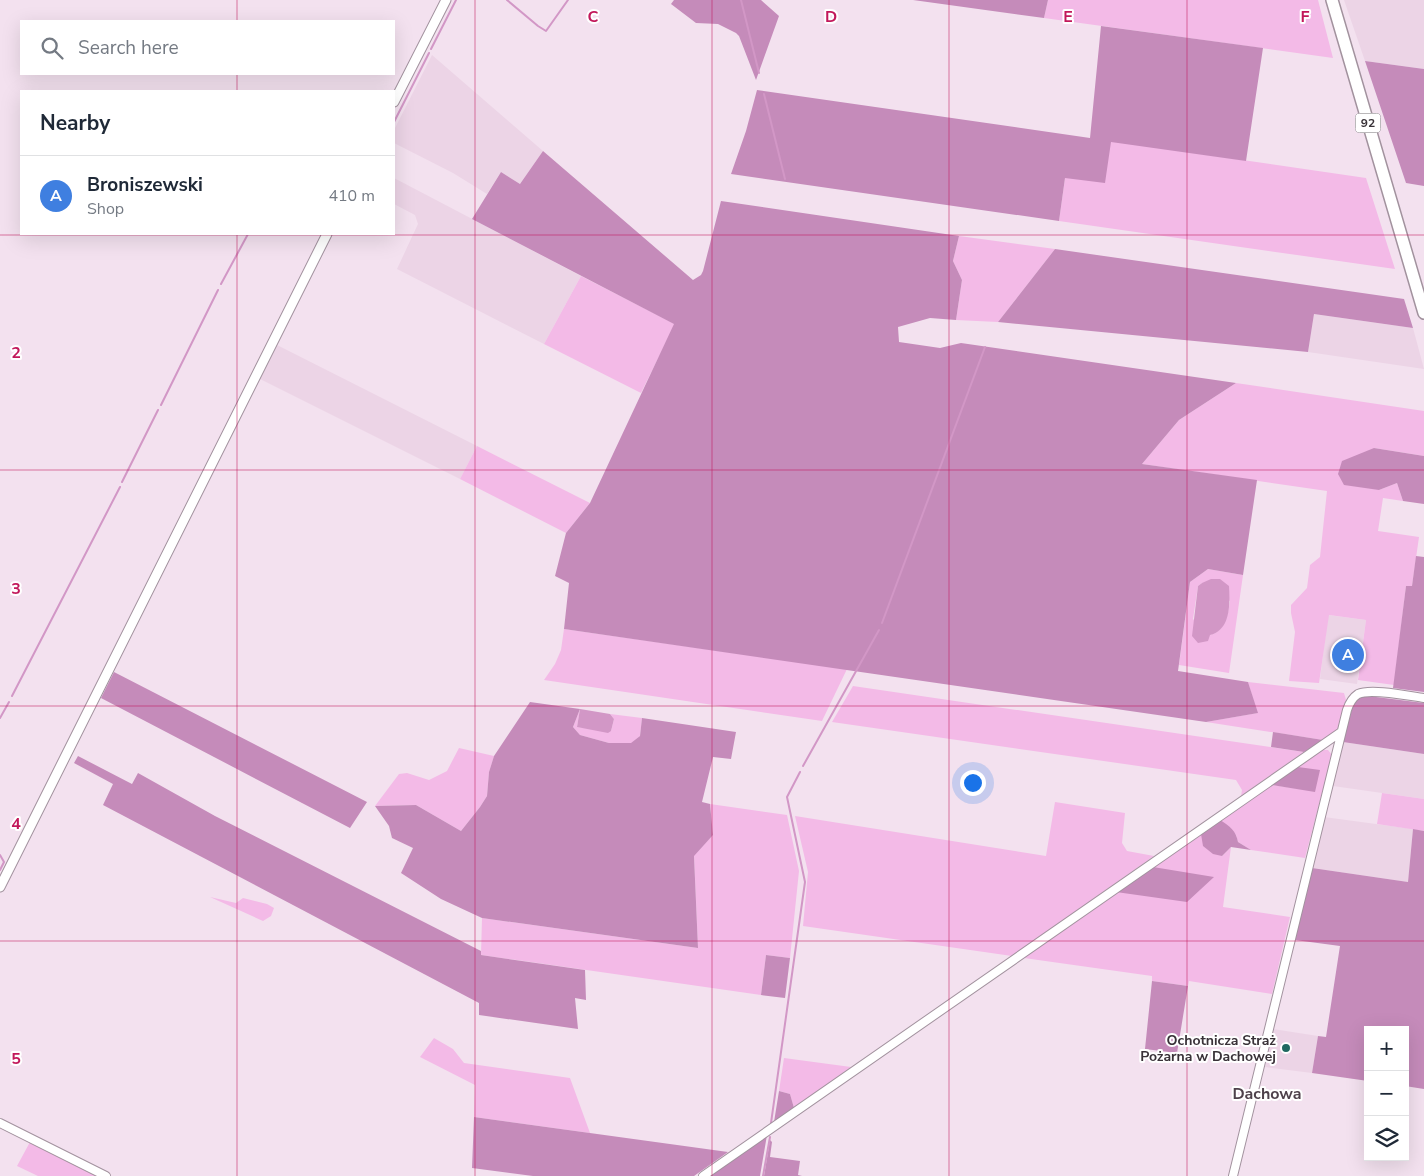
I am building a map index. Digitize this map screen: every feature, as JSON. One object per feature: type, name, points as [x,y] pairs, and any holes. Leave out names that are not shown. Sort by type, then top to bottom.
[{"type":"main road","name":"92","points":[[1332,0],[1424,313]]},
{"type":"street","points":[[395,100],[446,0]]},
{"type":"street","points":[[0,887],[326,235]]},
{"type":"street","points":[[1234,1176],[1346,710],[1355,696],[1373,692],[1424,698]]},
{"type":"street","points":[[703,1176],[1341,732]]},
{"type":"street","points":[[0,1123],[106,1176]]},
{"type":"shaded area","points":[[674,0],[761,0],[779,16],[756,80],[739,36],[736,33],[718,24],[696,23],[671,4]]},
{"type":"shaded area","points":[[913,0],[1048,0],[1044,18]]},
{"type":"shaded area","points":[[1048,0],[1318,0],[1333,58],[1044,18]]},
{"type":"shaded area","points":[[1344,0],[1424,0],[1424,69],[1365,61]]},
{"type":"shaded area","points":[[1101,26],[1263,48],[1246,161],[1111,142],[1105,183],[1065,178],[1059,221],[731,174],[746,131],[757,90],[1090,138]]},
{"type":"shaded area","points":[[432,55],[543,151],[520,184],[501,172],[487,194],[453,173],[395,144],[395,128]]},
{"type":"shaded area","points":[[1365,61],[1424,69],[1424,186],[1406,183]]},
{"type":"shaded area","points":[[1111,141],[1366,178],[1395,269],[1059,221],[1065,178]]},
{"type":"shaded area","points":[[543,151],[693,280],[701,275],[703,271],[721,201],[959,236],[953,261],[962,280],[956,320],[930,318],[898,327],[899,342],[940,348],[961,343],[1236,383],[1179,420],[1142,464],[1257,480],[1243,575],[1208,569],[1190,582],[1178,671],[1248,682],[1258,713],[1206,722],[564,629],[569,583],[555,576],[566,533],[590,503],[674,324],[472,219],[501,172],[520,184]]},
{"type":"shaded area","points":[[395,179],[581,276],[544,344],[397,269],[418,224],[415,215],[395,205]]},
{"type":"shaded area","points":[[959,236],[1055,249],[998,322],[956,320],[962,280],[953,261]]},
{"type":"shaded area","points":[[1055,249],[1404,299],[1413,328],[1314,314],[1308,352],[998,322]]},
{"type":"shaded area","points":[[581,276],[675,324],[641,393],[544,344]]},
{"type":"shaded area","points":[[1314,314],[1413,328],[1424,369],[1308,352]]},
{"type":"shaded area","points":[[277,345],[477,446],[460,479],[260,379]]},
{"type":"shaded area","points":[[1236,383],[1424,411],[1424,456],[1374,448],[1379,490],[1397,483],[1403,501],[1383,498],[1378,531],[1419,537],[1412,586],[1406,586],[1394,685],[1358,680],[1366,620],[1329,615],[1319,683],[1289,681],[1295,632],[1291,605],[1307,588],[1310,565],[1320,557],[1327,491],[1142,464],[1179,420]]},
{"type":"shaded area","points":[[477,446],[590,503],[566,533],[460,479]]},
{"type":"shaded area","points":[[1374,448],[1424,456],[1424,504],[1403,501],[1397,483],[1379,490],[1344,485],[1338,474],[1342,461]]},
{"type":"shaded area","points":[[1416,556],[1424,557],[1424,692],[1393,688],[1406,586],[1412,586]]},
{"type":"shaded area","points":[[1208,569],[1243,575],[1229,673],[1179,665],[1190,582]],"holes":[[[1202,583],[1230,601],[1225,622],[1215,633],[1210,635],[1193,619],[1198,586]]]},
{"type":"shaded area","points":[[1211,579],[1220,579],[1229,586],[1228,615],[1222,628],[1210,635],[1208,641],[1198,643],[1192,636],[1198,586]]},
{"type":"shaded area","points":[[1328,615],[1366,620],[1357,684],[1320,679]]},
{"type":"shaded area","points":[[564,629],[847,669],[822,721],[544,680],[555,664],[561,650]]},
{"type":"shaded area","points":[[114,672],[367,802],[350,828],[101,698]]},
{"type":"shaded area","points":[[1248,682],[1344,693],[1346,700],[1338,729],[1323,740],[1206,722],[1257,713]]},
{"type":"shaded area","points":[[853,686],[1304,752],[1241,796],[1242,790],[1236,780],[832,722]]},
{"type":"shaded area","points":[[1368,696],[1424,703],[1424,754],[1343,742],[1353,705],[1359,698]]},
{"type":"shaded area","points":[[530,702],[580,709],[573,727],[580,735],[609,743],[631,743],[640,736],[642,718],[736,732],[731,759],[713,757],[702,802],[710,804],[713,835],[694,856],[698,948],[482,918],[441,899],[401,873],[413,848],[392,838],[389,826],[375,806],[416,805],[461,831],[487,796],[489,772],[494,756]]},
{"type":"shaded area","points":[[580,709],[577,727],[611,731],[614,719],[610,714],[642,718],[640,736],[632,743],[609,743],[580,735],[573,727]]},
{"type":"shaded area","points":[[580,709],[610,714],[614,719],[611,731],[608,733],[577,727]]},
{"type":"shaded area","points":[[1273,732],[1323,740],[1304,752],[1271,747]]},
{"type":"shaded area","points":[[1343,742],[1424,754],[1424,799],[1333,786]]},
{"type":"shaded area","points":[[459,748],[494,756],[489,772],[487,796],[461,831],[416,805],[375,806],[399,774],[407,773],[429,780],[447,771]]},
{"type":"shaded area","points":[[1322,750],[1328,750],[1332,755],[1305,858],[1251,850],[1238,842],[1236,835],[1220,820],[1272,785],[1315,791],[1298,767]]},
{"type":"shaded area","points":[[78,756],[132,784],[138,773],[215,816],[481,951],[481,955],[585,970],[586,1000],[575,998],[578,1029],[479,1015],[479,1003],[103,805],[113,784],[74,763]]},
{"type":"shaded area","points":[[1298,767],[1320,770],[1315,792],[1272,785]]},
{"type":"shaded area","points":[[1382,793],[1424,799],[1424,831],[1377,824]]},
{"type":"shaded area","points":[[1055,802],[1125,813],[1122,843],[1127,851],[1154,856],[1012,956],[803,926],[808,872],[795,816],[1046,856]]},
{"type":"shaded area","points":[[710,804],[787,815],[799,871],[790,958],[766,955],[761,995],[481,955],[482,918],[698,948],[694,855],[713,835]]},
{"type":"shaded area","points":[[1324,817],[1413,829],[1408,882],[1312,868]]},
{"type":"shaded area","points":[[1220,820],[1232,829],[1238,842],[1251,850],[1231,847],[1222,856],[1213,854],[1203,846],[1201,834]]},
{"type":"shaded area","points":[[1413,829],[1424,831],[1424,1089],[1409,1087],[1409,1026],[1364,1026],[1364,1080],[1312,1073],[1318,1036],[1326,1037],[1340,946],[1295,940],[1312,868],[1408,882]]},
{"type":"shaded area","points":[[1201,834],[1222,856],[1231,847],[1223,907],[1290,917],[1272,994],[1189,981],[1188,986],[1152,981],[1152,976],[1024,958]]},
{"type":"shaded area","points":[[1153,867],[1214,877],[1187,902],[1116,892]]},
{"type":"shaded area","points":[[210,897],[236,903],[243,898],[267,904],[274,908],[271,916],[263,921]]},
{"type":"shaded area","points":[[766,955],[790,958],[785,998],[761,995]]},
{"type":"shaded area","points":[[1152,981],[1188,986],[1177,1053],[1145,1049]]},
{"type":"shaded area","points":[[1273,1029],[1318,1036],[1312,1073],[1265,1067]]},
{"type":"shaded area","points":[[434,1038],[453,1049],[464,1063],[570,1078],[590,1133],[474,1117],[475,1085],[420,1057]]},
{"type":"shaded area","points":[[784,1058],[851,1067],[794,1108],[790,1094],[779,1091]]},
{"type":"shaded area","points":[[779,1091],[790,1094],[794,1108],[774,1122]]},
{"type":"shaded area","points":[[474,1117],[728,1152],[694,1176],[533,1176],[472,1168]]},
{"type":"shaded area","points":[[767,1135],[760,1176],[708,1176]]},
{"type":"shaded area","points":[[770,1140],[772,1142],[770,1157],[800,1161],[798,1175],[802,1176],[764,1176]]},
{"type":"shaded area","points":[[30,1142],[97,1176],[38,1176],[17,1166]]},
{"type":"waterway","points":[[431,49],[456,0]]},
{"type":"waterway","points":[[507,0],[546,31],[568,0]]},
{"type":"waterway","points":[[741,0],[759,73]]},
{"type":"waterway","points":[[395,120],[429,53]]},
{"type":"waterway","points":[[764,94],[785,179]]},
{"type":"waterway","points":[[221,284],[247,235]]},
{"type":"waterway","points":[[161,405],[218,290]]},
{"type":"waterway","points":[[882,623],[985,347]]},
{"type":"waterway","points":[[122,482],[158,410]]},
{"type":"waterway","points":[[12,696],[120,487]]},
{"type":"waterway","points":[[803,766],[879,630]]},
{"type":"waterway","points":[[0,718],[9,702]]},
{"type":"waterway","points":[[771,1123],[805,882],[787,797],[800,772]]},
{"type":"waterway","points":[[0,855],[4,862],[0,870]]},
{"type":"waterway","points":[[763,1176],[770,1137]]},
{"type":"place","name":"Broniszewski","points":[[1348,655]]},
{"type":"place","name":"Ochotnicza Straż Pożarna w Dachowej","points":[[1286,1048]]},
{"type":"district","name":"Dachowa","points":[[1267,1094]]}]
